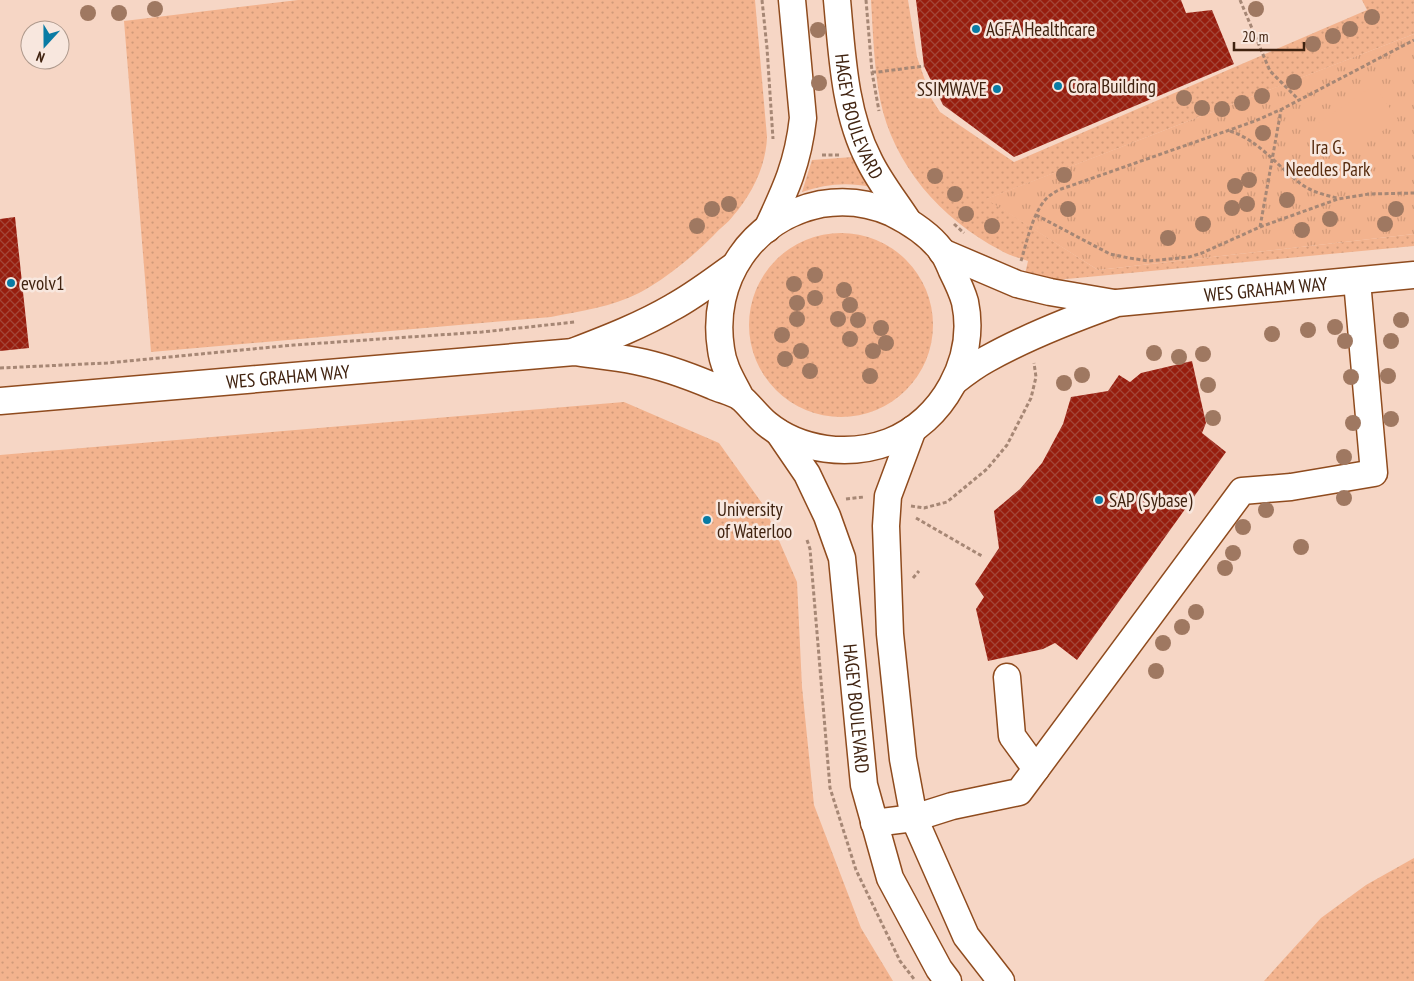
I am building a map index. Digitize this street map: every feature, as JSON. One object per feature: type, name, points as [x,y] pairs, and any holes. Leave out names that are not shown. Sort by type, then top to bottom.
[{"type":"street","points":[[767,229],[791,178],[798,153],[803,118],[792,0]]},
{"type":"street","name":"HAGEY BOULEVARD","points":[[837,0],[848,90],[855,126],[869,162],[908,221]]},
{"type":"street","points":[[844,202],[881,208],[908,221],[918,228],[942,252],[961,288],[967,317],[966,347],[955,381],[938,407],[925,420],[890,442],[869,448],[825,449],[803,444],[779,433],[753,412],[741,398],[729,376],[721,352],[718,327],[721,302],[734,266],[746,248],[767,229],[788,215],[806,208],[844,202]]},
{"type":"street","name":"WES GRAHAM WAY","points":[[942,252],[1016,284],[1050,292],[1117,303]]},
{"type":"street","name":"WES GRAHAM WAY","points":[[574,352],[626,331],[665,312],[695,294],[734,266]]},
{"type":"street","name":"WES GRAHAM WAY","points":[[955,381],[985,359],[1076,318],[1117,303],[1414,275]]},
{"type":"street","points":[[874,823],[914,818],[952,806],[1019,792],[1242,491],[1291,487],[1374,473],[1357,280]]},
{"type":"street","name":"WES GRAHAM WAY","points":[[0,401],[574,352],[638,361],[692,378],[741,398]]},
{"type":"street","points":[[912,429],[888,496],[886,526],[890,634],[903,760],[914,818],[966,936],[1001,981]]},
{"type":"street","name":"HAGEY BOULEVARD","points":[[779,433],[807,474],[842,558],[864,785],[890,878],[939,969],[948,981]]},
{"type":"street","points":[[1006,677],[1012,736],[1036,769]]},
{"type":"path","points":[[762,0],[774,148]]},
{"type":"path","points":[[866,0],[872,72],[880,118]]},
{"type":"path","points":[[1240,0],[1270,71],[1299,100]]},
{"type":"path","points":[[1013,262],[1020,264],[1036,215],[1046,199],[1052,194],[1070,186],[1229,131],[1282,109],[1414,40]]},
{"type":"path","points":[[872,72],[924,66]]},
{"type":"path","points":[[1260,227],[1282,109]]},
{"type":"path","points":[[1229,131],[1242,135],[1254,143],[1302,185],[1338,199]]},
{"type":"path","points":[[820,155],[845,154]]},
{"type":"path","points":[[1036,215],[1110,254],[1149,261],[1189,257],[1202,253],[1260,227],[1338,199],[1369,194],[1414,193]]},
{"type":"path","points":[[952,223],[968,236]]},
{"type":"path","points":[[0,368],[107,363],[294,345],[482,332],[583,320]]},
{"type":"path","points":[[916,508],[948,502],[987,469],[1007,445],[1031,398],[1036,377],[1034,362]]},
{"type":"path","points":[[841,500],[854,497],[870,498]]},
{"type":"path","points":[[916,518],[982,556]]},
{"type":"green space","points":[[298,0],[755,0],[767,137],[761,169],[752,189],[729,221],[679,267],[639,293],[607,305],[551,317],[151,352],[124,21]]},
{"type":"green space","points":[[871,0],[908,0],[917,57],[931,98],[940,112],[1014,162],[1367,10],[1362,0],[1414,0],[1414,34],[987,199],[1098,270],[1414,234],[1414,246],[1056,280],[1025,274],[1028,261],[1006,253],[958,223],[923,188],[908,168],[886,123],[880,99],[875,62]]},
{"type":"green space","name":"Ira G. Needles Park","points":[[1414,34],[1414,234],[1098,270],[986,199]]},
{"type":"green space","points":[[1374,85],[1398,120],[1338,162],[1313,127]]},
{"type":"green space","points":[[853,157],[871,187],[836,185],[802,192],[812,160]]},
{"type":"green space","points":[[850,233],[859,234],[885,243],[912,266],[923,281],[932,307],[932,343],[923,369],[900,396],[885,407],[859,416],[832,417],[823,416],[797,407],[770,384],[759,369],[750,343],[749,316],[750,307],[759,281],[782,254],[797,243],[823,234]]},
{"type":"green space","points":[[624,402],[719,443],[764,506],[797,582],[802,687],[814,805],[861,928],[893,981],[0,981],[0,455]]},
{"type":"green space","points":[[1414,858],[1414,981],[1264,981],[1321,918],[1366,885]]},
{"type":"building","name":"Cora Building","points":[[916,0],[1181,0],[1186,13],[1212,10],[1234,64],[1014,157],[943,105],[924,66]]},
{"type":"building","name":"evolv1","points":[[15,217],[29,348],[0,351],[0,219]]},
{"type":"building","name":"SAP (Sybase)","points":[[1192,361],[1206,423],[1202,433],[1226,452],[1077,660],[1055,643],[1043,649],[988,661],[976,609],[984,597],[975,584],[999,548],[994,511],[1020,489],[1042,463],[1063,424],[1071,397],[1108,391],[1119,375],[1130,382],[1141,373]]},
{"type":"place","name":"AGFA Healthcare","points":[[976,29]]},
{"type":"place","name":"Cora Building","points":[[1058,86]]},
{"type":"place","name":"SSIMWAVE","points":[[997,89]]},
{"type":"place","name":"evolv1","points":[[11,283]]},
{"type":"place","name":"SAP (Sybase)","points":[[1099,500]]},
{"type":"place","name":"University of Waterloo","points":[[707,520]]}]
